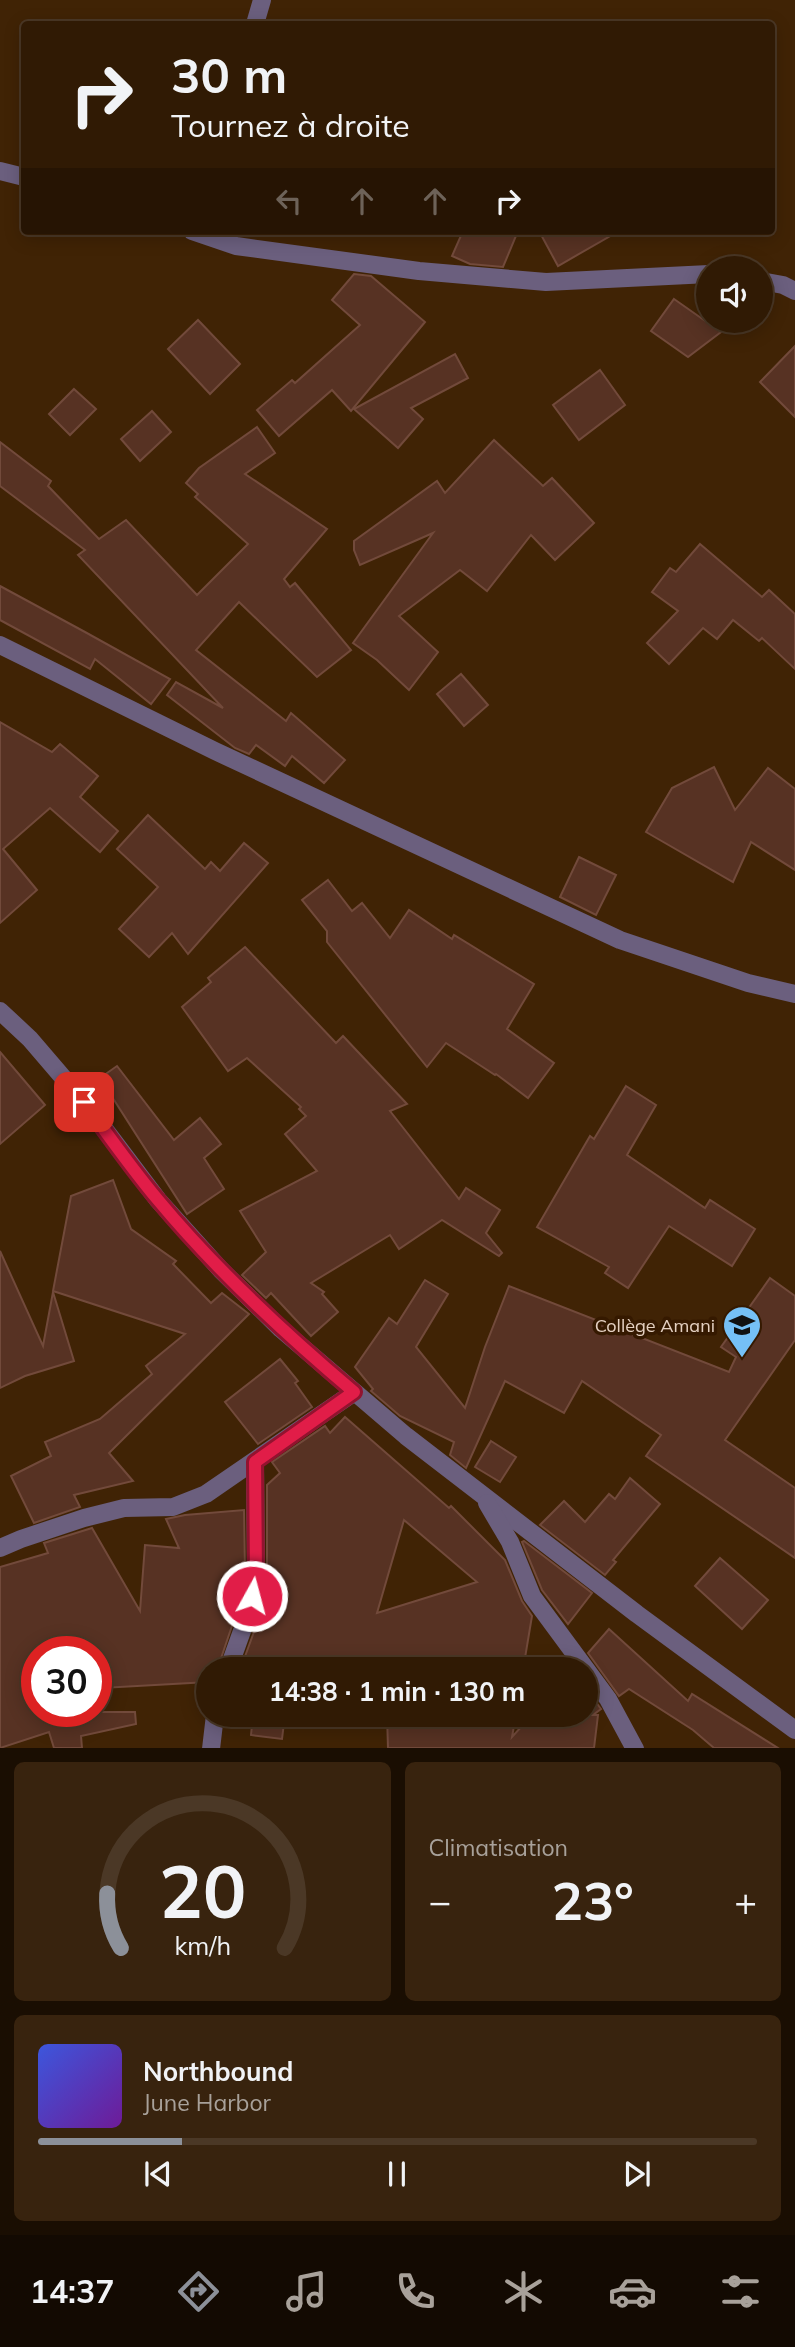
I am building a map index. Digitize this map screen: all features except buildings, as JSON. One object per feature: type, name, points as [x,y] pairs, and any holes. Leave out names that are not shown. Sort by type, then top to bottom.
[{"type":"street","points":[[256,21],[262,0]]},
{"type":"street","points":[[0,171],[21,176]]},
{"type":"street","points":[[204,235],[236,246],[419,271],[547,282],[696,275]]},
{"type":"street","points":[[773,283],[795,291]]},
{"type":"street","points":[[0,645],[215,751],[620,940],[748,983],[795,994]]},
{"type":"street","points":[[0,1011],[30,1039],[84,1102],[158,1200],[221,1270],[281,1329],[406,1436],[637,1614],[795,1730]]},
{"type":"street","points":[[0,1548],[84,1518],[124,1508],[173,1507],[206,1494],[354,1392]]},
{"type":"street","points":[[233,1657],[247,1618],[256,1574],[255,1462]]},
{"type":"street","points":[[482,1494],[510,1542],[532,1596],[608,1699],[635,1748]]},
{"type":"street","points":[[211,1748],[214,1727]]},
{"type":"place","name":"Collège Amani","points":[[742,1359]]},
{"type":"route","points":[[84,1102],[158,1200],[221,1270],[281,1329],[354,1392],[255,1462],[256,1574],[252,1596]]}]
